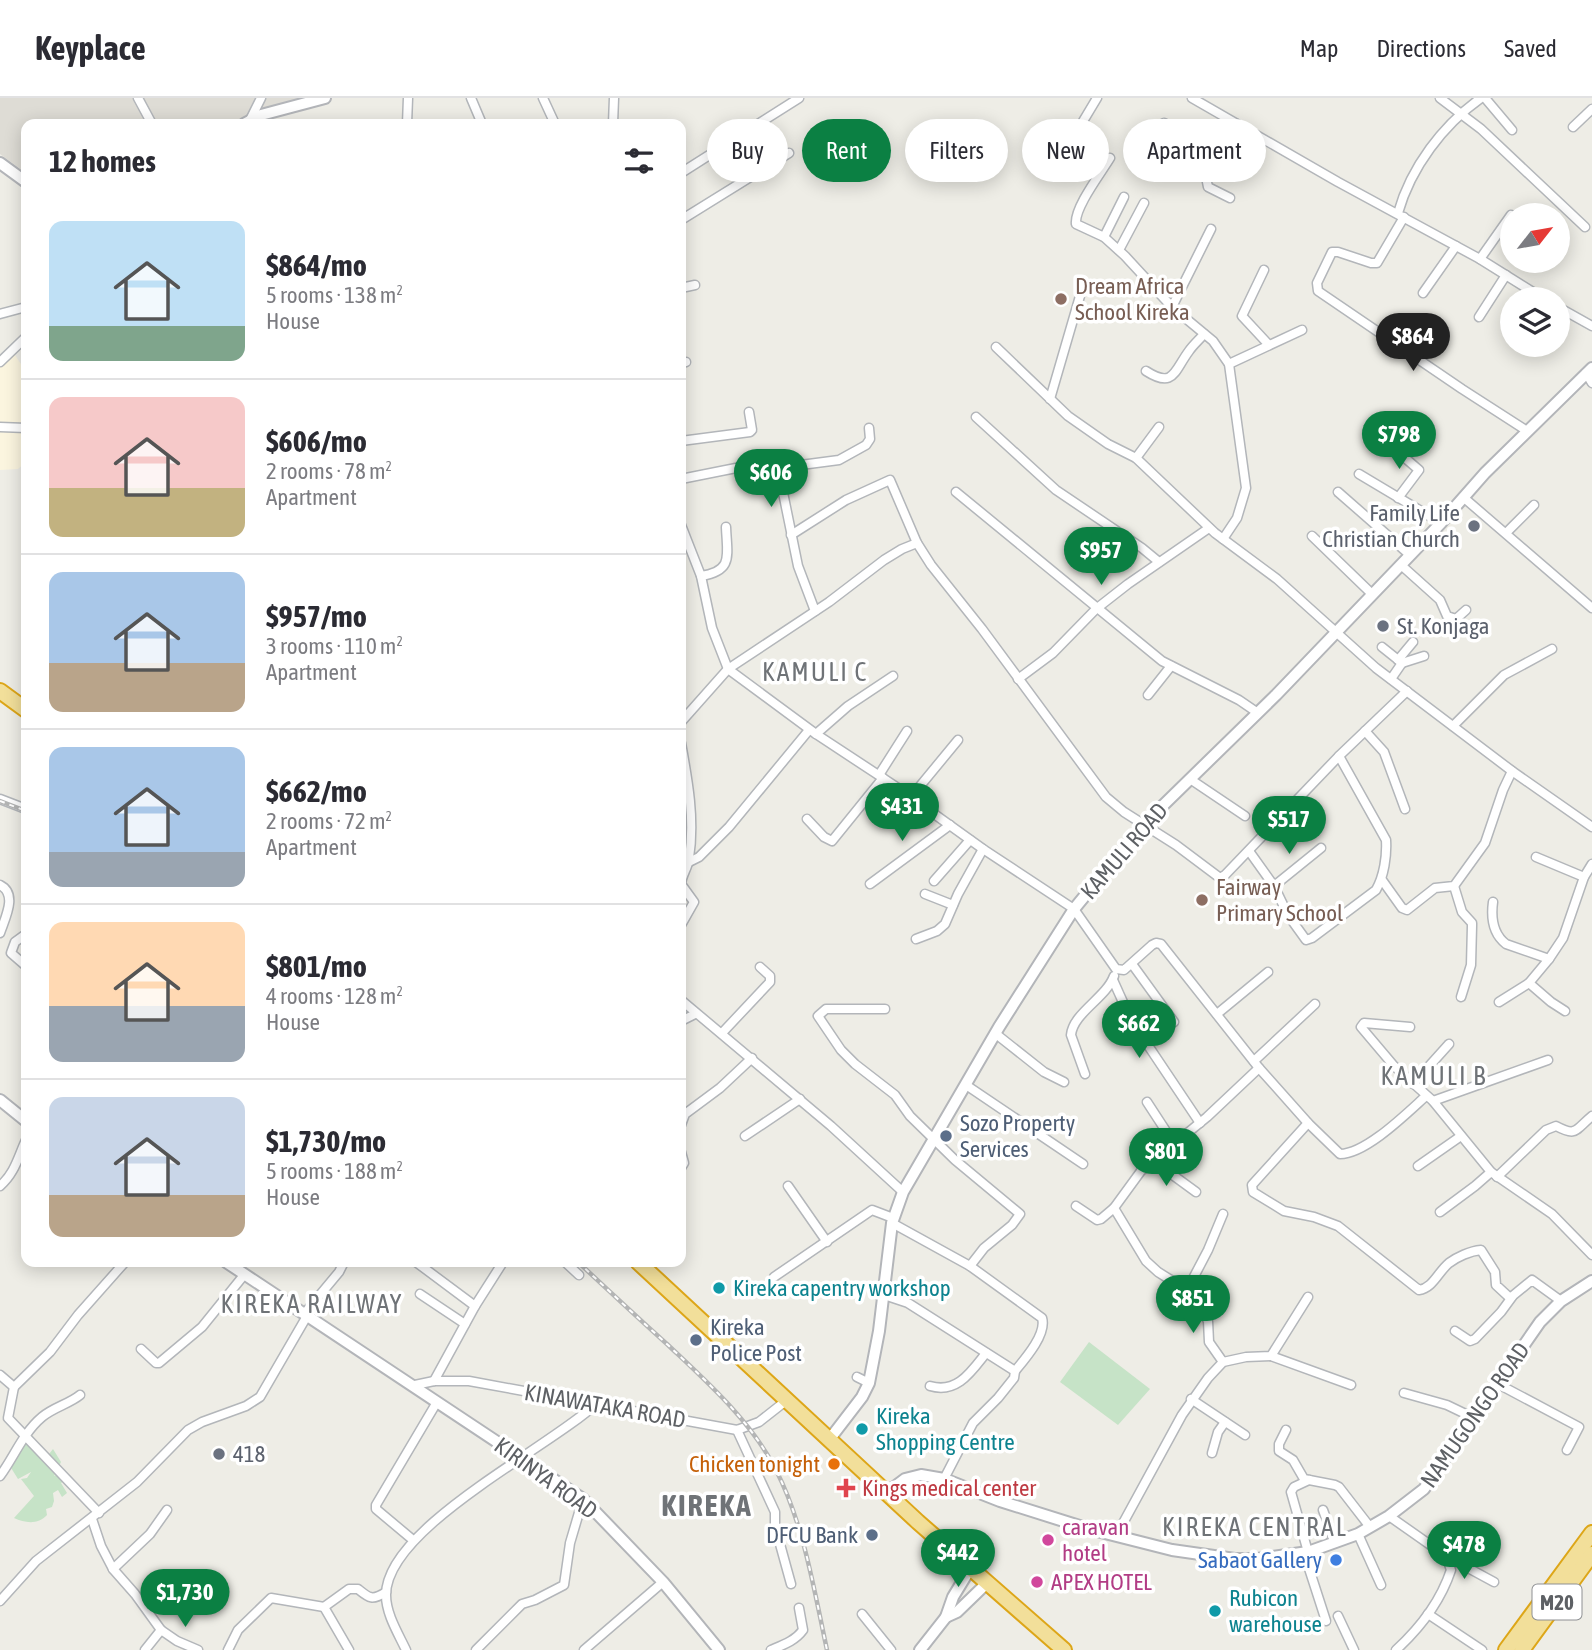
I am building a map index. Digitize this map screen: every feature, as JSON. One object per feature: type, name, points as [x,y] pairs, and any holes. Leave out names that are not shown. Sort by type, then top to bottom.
[{"type":"highway","points":[[0,691],[21,706]]},
{"type":"highway","points":[[643,1267],[986,1584],[1064,1650]]},
{"type":"highway","name":"M20","points":[[1506,1650],[1592,1533]]},
{"type":"highway","name":"M20","points":[[1522,1650],[1592,1554]]},
{"type":"street","points":[[138,98],[149,119]]},
{"type":"street","points":[[249,119],[261,98]]},
{"type":"street","points":[[255,119],[284,108],[326,98]]},
{"type":"street","points":[[407,119],[408,98]]},
{"type":"street","points":[[471,98],[480,119]]},
{"type":"street","points":[[543,98],[553,119]]},
{"type":"street","points":[[613,119],[614,98]]},
{"type":"street","points":[[686,170],[799,98]]},
{"type":"street","points":[[1084,119],[1097,98]]},
{"type":"street","points":[[1192,98],[1228,119]]},
{"type":"street","points":[[1440,98],[1461,113],[1585,227]]},
{"type":"street","points":[[1512,130],[1483,98],[1461,113],[1415,170],[1404,192],[1401,215],[1377,263],[1332,252],[1317,283],[1318,291],[1527,431]]},
{"type":"street","points":[[1573,127],[1592,110]]},
{"type":"street","points":[[1266,141],[1525,287]]},
{"type":"street","points":[[686,217],[789,153]]},
{"type":"street","points":[[1110,158],[1075,220],[1076,224],[1104,237],[1119,250],[1172,307],[1222,351],[1229,364],[1246,488],[1240,511],[1223,540]]},
{"type":"street","points":[[0,163],[21,178]]},
{"type":"street","points":[[1206,182],[1208,187],[1230,198]]},
{"type":"street","points":[[1104,237],[1124,197]]},
{"type":"street","points":[[1119,250],[1144,203]]},
{"type":"street","points":[[1172,307],[1211,229]]},
{"type":"street","points":[[1479,259],[1500,230]]},
{"type":"street","points":[[1423,293],[1456,246]]},
{"type":"street","points":[[1264,270],[1242,316],[1269,345]]},
{"type":"street","points":[[1479,317],[1506,275]]},
{"type":"street","points":[[686,287],[695,285]]},
{"type":"street","points":[[1051,399],[1080,296]]},
{"type":"street","points":[[0,314],[21,308]]},
{"type":"street","points":[[1570,314],[1592,326]]},
{"type":"street","points":[[1229,364],[1302,330]]},
{"type":"street","points":[[1146,372],[1158,379],[1168,378],[1177,371],[1189,351],[1205,334]]},
{"type":"street","points":[[0,362],[21,342]]},
{"type":"street","points":[[996,347],[1090,432],[1136,458],[1209,528],[1277,579],[1335,633],[1391,679],[1512,771],[1592,827]]},
{"type":"street","name":"KAMULI ROAD","points":[[830,1440],[862,1398],[869,1383],[884,1295],[892,1221],[903,1192],[996,1034],[1074,909],[1143,825],[1258,713],[1527,431],[1590,375]]},
{"type":"street","points":[[686,440],[750,432],[749,412]]},
{"type":"street","points":[[976,417],[1056,489],[1159,562]]},
{"type":"street","points":[[0,427],[21,428]]},
{"type":"street","points":[[1136,458],[1159,427]]},
{"type":"street","points":[[686,478],[746,466],[778,468],[839,460],[866,445],[870,439],[869,428]]},
{"type":"street","points":[[1390,445],[1419,470],[1398,498]]},
{"type":"street","points":[[778,468],[801,578],[815,611]]},
{"type":"street","points":[[1359,474],[1441,523]]},
{"type":"street","points":[[791,535],[846,500],[891,480],[917,543],[931,565],[1107,797],[1220,878],[1339,756],[1407,691]]},
{"type":"street","points":[[956,492],[1096,609],[1171,666],[1258,713]]},
{"type":"street","points":[[1338,492],[1410,555]]},
{"type":"street","points":[[1463,497],[1592,608]]},
{"type":"street","points":[[1506,533],[1534,505]]},
{"type":"street","points":[[701,576],[718,573],[724,568],[727,559],[726,527]]},
{"type":"street","points":[[1018,679],[1053,653],[1096,609],[1209,528]]},
{"type":"street","points":[[1312,536],[1373,594]]},
{"type":"street","points":[[686,538],[701,576],[712,628],[728,668],[812,732],[1074,909],[1116,969],[1124,970],[1152,945],[1161,944],[1256,1064],[1308,1123],[1340,1154],[1345,1154],[1382,1133],[1429,1098],[1548,1060]]},
{"type":"street","points":[[686,716],[728,668],[858,582],[884,560],[917,543]]},
{"type":"street","points":[[1401,565],[1440,600],[1447,615],[1456,619],[1466,610]]},
{"type":"street","points":[[1391,679],[1413,642]]},
{"type":"street","points":[[1382,647],[1400,662]]},
{"type":"street","points":[[1453,726],[1504,675],[1552,649]]},
{"type":"street","points":[[1400,662],[1424,656]]},
{"type":"street","points":[[1148,695],[1171,666]]},
{"type":"street","points":[[689,862],[699,857],[729,827],[812,732],[892,676]]},
{"type":"street","points":[[807,818],[824,837],[832,841],[881,777],[907,731]]},
{"type":"street","points":[[1365,731],[1384,752],[1405,809]]},
{"type":"street","points":[[911,797],[958,740]]},
{"type":"street","points":[[1249,850],[1306,940],[1312,939],[1368,896],[1382,880],[1386,840],[1339,756]]},
{"type":"street","points":[[1382,880],[1402,908],[1407,910],[1435,888],[1454,886],[1485,843],[1512,771]]},
{"type":"street","points":[[686,778],[691,812],[689,862],[686,867]]},
{"type":"street","points":[[1190,779],[1245,816]]},
{"type":"street","points":[[0,799],[21,807]]},
{"type":"street","points":[[870,884],[950,825]]},
{"type":"street","points":[[934,881],[970,840]]},
{"type":"street","points":[[1274,886],[1321,848]]},
{"type":"street","points":[[916,939],[942,928],[983,849]]},
{"type":"street","points":[[1536,857],[1584,877]]},
{"type":"street","points":[[1499,1002],[1529,983],[1549,959],[1563,938],[1584,877],[1592,864]]},
{"type":"street","points":[[0,885],[10,894],[0,933]]},
{"type":"street","points":[[1454,886],[1461,912],[1472,923],[1471,965],[1461,997]]},
{"type":"street","points":[[686,890],[694,905],[686,917]]},
{"type":"street","points":[[925,894],[953,905]]},
{"type":"street","points":[[1493,902],[1493,921],[1500,940],[1549,959]]},
{"type":"street","points":[[21,938],[15,942],[11,953],[21,962]]},
{"type":"street","points":[[1132,964],[1174,1022]]},
{"type":"street","points":[[722,1032],[770,982],[770,976],[760,967]]},
{"type":"street","points":[[1085,1074],[1071,1029],[1075,1021],[1113,980],[1116,969]]},
{"type":"street","points":[[1217,1014],[1268,972]]},
{"type":"street","points":[[1113,980],[1131,1020],[1200,1123]]},
{"type":"street","points":[[1529,983],[1565,1011]]},
{"type":"street","points":[[1076,1206],[1097,1220],[1101,1219],[1114,1208],[1142,1171],[1200,1123],[1315,1004]]},
{"type":"street","points":[[686,1005],[800,1099],[903,1192]]},
{"type":"street","points":[[886,1009],[826,1009],[818,1016],[848,1057],[895,1095],[910,1116],[955,1160],[1020,1214],[984,1248],[970,1266]]},
{"type":"street","points":[[686,1018],[695,1014]]},
{"type":"street","points":[[1410,1027],[1364,1023],[1361,1027],[1394,1066],[1429,1098],[1494,1174],[1552,1214],[1592,1255]]},
{"type":"street","points":[[996,1034],[1044,1072],[1064,1082]]},
{"type":"street","points":[[1413,1084],[1449,1044]]},
{"type":"street","points":[[686,1113],[720,1088],[752,1058]]},
{"type":"street","points":[[966,1085],[1083,1164]]},
{"type":"street","points":[[745,1136],[800,1099]]},
{"type":"street","points":[[0,1100],[21,1117]]},
{"type":"street","points":[[1147,1102],[1175,1144]]},
{"type":"street","points":[[1440,1212],[1494,1174],[1546,1130],[1556,1126],[1567,1133],[1573,1132],[1592,1116]]},
{"type":"street","points":[[1308,1123],[1252,1185],[1253,1192],[1284,1211],[1314,1217],[1338,1226],[1419,1290],[1426,1289],[1448,1264],[1474,1250],[1481,1250],[1495,1272],[1496,1285],[1512,1297]]},
{"type":"street","points":[[1418,1166],[1461,1136]]},
{"type":"street","points":[[0,1186],[17,1166],[21,1154]]},
{"type":"street","points":[[1157,1160],[1196,1192]]},
{"type":"street","points":[[788,1186],[827,1242]]},
{"type":"street","points":[[1114,1208],[1146,1261],[1187,1290],[1206,1317],[1209,1342],[1223,1362]]},
{"type":"street","points":[[774,1276],[872,1210],[876,1210],[970,1266],[1043,1321],[1040,1334],[1015,1371],[1014,1378],[999,1398],[973,1423],[944,1479]]},
{"type":"street","points":[[1187,1290],[1208,1251],[1223,1214]]},
{"type":"street","points":[[121,1267],[50,1352],[14,1387],[4,1420],[26,1437],[96,1516],[101,1546],[113,1569],[161,1630],[176,1646],[198,1650]]},
{"type":"street","name":"KIRINYA ROAD","points":[[233,1267],[415,1385],[583,1499],[663,1582],[719,1650]]},
{"type":"street","points":[[0,1601],[44,1553],[96,1516],[142,1478],[188,1430],[239,1409],[260,1396],[305,1315],[342,1267]]},
{"type":"street","points":[[423,1267],[475,1306]]},
{"type":"street","points":[[434,1381],[500,1267]]},
{"type":"street","points":[[570,1267],[579,1275]]},
{"type":"street","points":[[141,1349],[159,1363],[202,1327],[244,1275]]},
{"type":"street","points":[[1455,1331],[1469,1340],[1475,1339],[1512,1297],[1532,1280],[1561,1301]]},
{"type":"street","name":"NAMUGONGO ROAD","points":[[884,1491],[912,1476],[944,1479],[1000,1501],[1172,1550],[1226,1558],[1258,1559],[1306,1552],[1358,1534],[1389,1516],[1424,1489],[1540,1322],[1561,1301],[1592,1281]]},
{"type":"street","points":[[420,1294],[465,1324]]},
{"type":"street","points":[[884,1295],[908,1303],[1015,1371]]},
{"type":"street","points":[[1270,1356],[1308,1297]]},
{"type":"street","points":[[930,1386],[952,1387],[959,1383],[986,1353]]},
{"type":"street","points":[[1116,1536],[1191,1399],[1223,1362],[1270,1356],[1350,1385]]},
{"type":"street","points":[[0,1375],[14,1387]]},
{"type":"street","points":[[857,1377],[869,1383]]},
{"type":"street","name":"KINAWATAKA ROAD","points":[[415,1385],[434,1381],[468,1381],[737,1430]]},
{"type":"street","points":[[1498,1384],[1579,1427],[1567,1450]]},
{"type":"street","points":[[1404,1393],[1447,1405],[1474,1418]]},
{"type":"street","points":[[0,1476],[43,1416],[80,1395]]},
{"type":"street","points":[[1191,1399],[1245,1435]]},
{"type":"street","points":[[787,1400],[760,1422],[737,1430],[775,1512],[775,1526],[791,1584]]},
{"type":"street","points":[[413,1540],[376,1507],[437,1402]]},
{"type":"street","points":[[406,1650],[389,1611],[386,1592],[393,1569],[413,1540],[474,1490],[578,1421],[597,1403]]},
{"type":"street","points":[[1212,1453],[1218,1432],[1225,1422]]},
{"type":"street","points":[[1286,1430],[1279,1444],[1279,1451],[1293,1460],[1304,1479],[1335,1485],[1370,1527]]},
{"type":"street","points":[[1309,1480],[1291,1490],[1326,1621]]},
{"type":"street","points":[[476,1650],[522,1604],[564,1585],[570,1543],[583,1499]]},
{"type":"street","points":[[113,1569],[150,1534],[167,1510]]},
{"type":"street","points":[[1323,1510],[1335,1543]]},
{"type":"street","points":[[1389,1516],[1446,1556],[1494,1582]]},
{"type":"street","points":[[1358,1534],[1381,1585]]},
{"type":"street","points":[[1396,1650],[1428,1614],[1446,1585],[1451,1570],[1446,1556]]},
{"type":"street","points":[[920,1650],[946,1618],[953,1597],[970,1569]]},
{"type":"street","points":[[584,1650],[663,1582]]},
{"type":"street","points":[[946,1618],[957,1612],[986,1584]]},
{"type":"street","points":[[228,1650],[238,1630],[271,1598],[324,1607],[349,1589],[358,1588],[373,1599],[386,1592]]},
{"type":"street","points":[[324,1607],[349,1650]]},
{"type":"street","points":[[771,1650],[799,1637],[803,1630],[799,1608]]},
{"type":"street","points":[[862,1614],[891,1650]]},
{"type":"street","points":[[1428,1614],[1482,1650]]},
{"type":"street","points":[[1339,1616],[1354,1650]]},
{"type":"street","points":[[145,1650],[161,1630]]},
{"type":"shaded area","points":[[0,98],[304,98],[263,109],[244,119],[21,119],[21,169],[0,154]]},
{"type":"shaded area","points":[[15,355],[21,364],[21,466],[18,469],[0,470],[0,362]]},
{"type":"green space","points":[[1089,1342],[1150,1389],[1118,1425],[1060,1382]]},
{"type":"green space","points":[[24,1442],[46,1458],[53,1449],[61,1462],[54,1476],[64,1471],[68,1478],[61,1483],[67,1493],[62,1497],[58,1490],[53,1493],[52,1507],[46,1509],[47,1515],[36,1522],[14,1518],[34,1496],[21,1479],[27,1478],[31,1472],[18,1479],[8,1463]]},
{"type":"railway","points":[[0,801],[21,809]]},
{"type":"railway","points":[[583,1267],[713,1388],[766,1452],[786,1491],[801,1535],[827,1650]]},
{"type":"place","name":"Dream Africa School Kireka","points":[[1061,299]]},
{"type":"place","name":"Family Life Christian Church","points":[[1474,526]]},
{"type":"place","name":"St. Konjaga","points":[[1383,626]]},
{"type":"place","name":"Fairway Primary School","points":[[1202,900]]},
{"type":"place","name":"Sozo Property Services","points":[[946,1136]]},
{"type":"place","name":"Kireka capentry workshop","points":[[719,1288]]},
{"type":"place","name":"Kireka Police Post","points":[[696,1340]]},
{"type":"place","name":"Kireka Shopping Centre","points":[[862,1429]]},
{"type":"place","name":"418","points":[[219,1454]]},
{"type":"place","name":"Chicken tonight","points":[[834,1464]]},
{"type":"place","name":"Kings medical center","points":[[846,1488]]},
{"type":"place","name":"DFCU Bank","points":[[872,1535]]},
{"type":"place","name":"caravan hotel","points":[[1048,1540]]},
{"type":"place","name":"Sabaot Gallery","points":[[1336,1560]]},
{"type":"place","name":"APEX HOTEL","points":[[1037,1582]]},
{"type":"place","name":"Rubicon warehouse","points":[[1215,1611]]},
{"type":"district","name":"KAMULI C","points":[[815,672]]},
{"type":"district","name":"KAMULI B","points":[[1434,1076]]},
{"type":"district","name":"KIREKA RAILWAY","points":[[312,1304]]},
{"type":"district","name":"KIREKA","points":[[707,1505]]},
{"type":"district","name":"KIREKA CENTRAL","points":[[1255,1527]]}]
